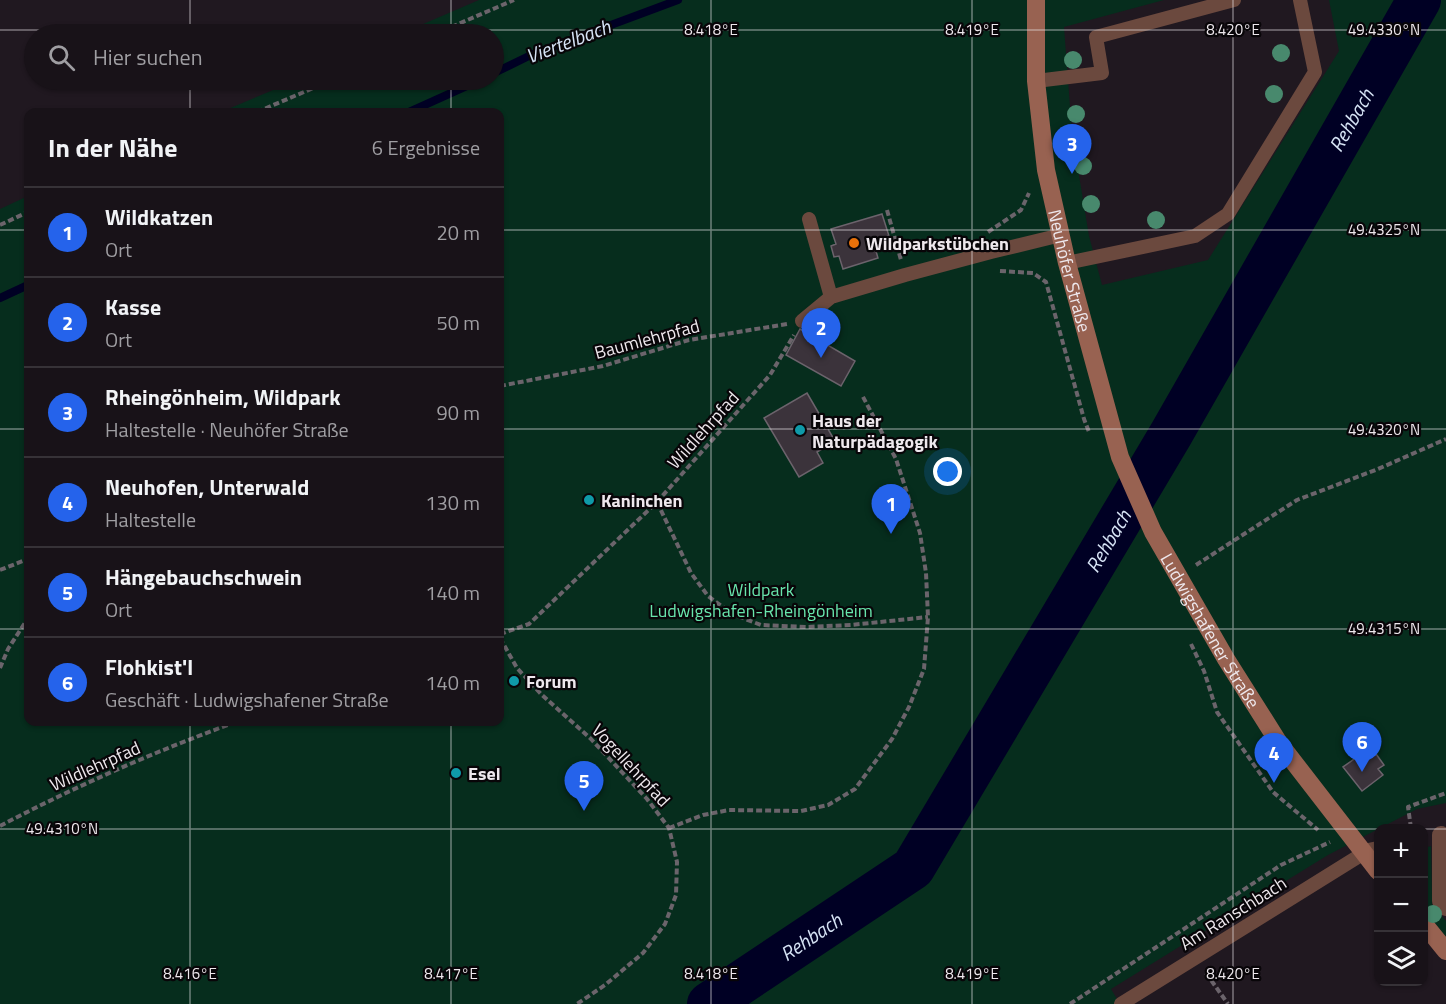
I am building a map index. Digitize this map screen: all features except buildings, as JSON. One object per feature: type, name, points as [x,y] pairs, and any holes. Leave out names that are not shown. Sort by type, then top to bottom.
[{"type":"main road","name":"Neuhöfer Straße","points":[[1036,0],[1036,81],[1046,170],[1067,263],[1120,456],[1153,532]]},
{"type":"main road","name":"Ludwigshafener Straße","points":[[1153,532],[1226,659],[1279,743],[1371,852]]},
{"type":"main road","points":[[1428,929],[1446,951]]},
{"type":"street","points":[[1437,836],[1441,901],[1446,907]]},
{"type":"lane","points":[[1036,81],[1102,73],[1096,37],[1234,0]]},
{"type":"lane","points":[[1067,263],[1195,236],[1228,214],[1315,72],[1300,0]]},
{"type":"lane","points":[[809,219],[831,297]]},
{"type":"lane","points":[[802,321],[831,297],[905,275],[1061,235]]},
{"type":"lane","name":"Am Ranschbach","points":[[1121,1004],[1371,852]]},
{"type":"path","points":[[458,24],[514,0]]},
{"type":"path","points":[[266,108],[309,90]]},
{"type":"path","points":[[887,210],[905,275]]},
{"type":"path","points":[[0,225],[24,214]]},
{"type":"path","name":"Baumlehrpfad","points":[[504,385],[603,366],[689,340],[802,321]]},
{"type":"path","name":"Wildlehrpfad","points":[[504,634],[529,624],[657,502],[770,375],[802,321]]},
{"type":"path","points":[[669,828],[703,815],[729,810],[801,811],[828,805],[855,789],[892,739],[909,707],[924,669],[928,617],[927,573],[921,533],[896,459],[862,395]]},
{"type":"path","points":[[1177,576],[1297,500],[1378,469],[1446,439]]},
{"type":"path","points":[[657,502],[691,573],[708,596],[732,614],[761,625],[806,627],[928,617]]},
{"type":"path","points":[[0,570],[24,561]]},
{"type":"path","points":[[0,668],[8,649],[24,624]]},
{"type":"path","name":"Vogellehrpfad","points":[[504,644],[517,668],[541,694],[591,739],[647,799],[669,828],[677,862],[676,895],[665,924],[644,953],[605,985],[577,1004]]},
{"type":"path","name":"Wildlehrpfad","points":[[0,826],[115,771],[226,726]]},
{"type":"path","points":[[1410,824],[1408,807],[1446,793]]},
{"type":"path","points":[[1070,1004],[1281,865],[1330,842]]},
{"type":"path","points":[[1195,958],[1227,1004]]},
{"type":"green space","name":"Wildpark Ludwigshafen-Rheingönheim","points":[[479,0],[1164,0],[1064,27],[1072,133],[1089,236],[1102,285],[1208,260],[1339,51],[1329,0],[1446,0],[1446,803],[1417,809],[1388,824],[1374,824],[1374,831],[1328,855],[1111,989],[1120,1004],[0,1004],[0,209],[24,198],[24,726],[504,726],[504,108],[230,108],[273,90],[504,90],[504,24],[423,24]]},
{"type":"green space","points":[[1431,846],[1432,904],[1446,921],[1446,937],[1428,915],[1428,847]]},
{"type":"waterway","name":"Viertelbach","points":[[504,68],[533,54],[678,0]]},
{"type":"waterway","name":"Rehbach","points":[[709,1004],[913,868],[1171,434],[1419,0]]},
{"type":"waterway","name":"Viertelbach","points":[[418,108],[458,90]]},
{"type":"waterway","name":"Viertelbach","points":[[0,298],[24,287]]},
{"type":"place","name":"Rheingönheim, Wildpark","points":[[1072,174]]},
{"type":"place","name":"Wildparkstübchen","points":[[854,243]]},
{"type":"place","name":"Kasse","points":[[821,358]]},
{"type":"place","name":"Haus der Naturpädagogik","points":[[800,430]]},
{"type":"place","name":"Kaninchen","points":[[589,500]]},
{"type":"place","name":"Wildkatzen","points":[[891,534]]},
{"type":"place","name":"Forum","points":[[514,681]]},
{"type":"place","name":"Flohkist'l","points":[[1362,772]]},
{"type":"place","name":"Esel","points":[[456,773]]},
{"type":"place","name":"Neuhofen, Unterwald","points":[[1274,783]]},
{"type":"place","name":"Hängebauchschwein","points":[[584,811]]}]
